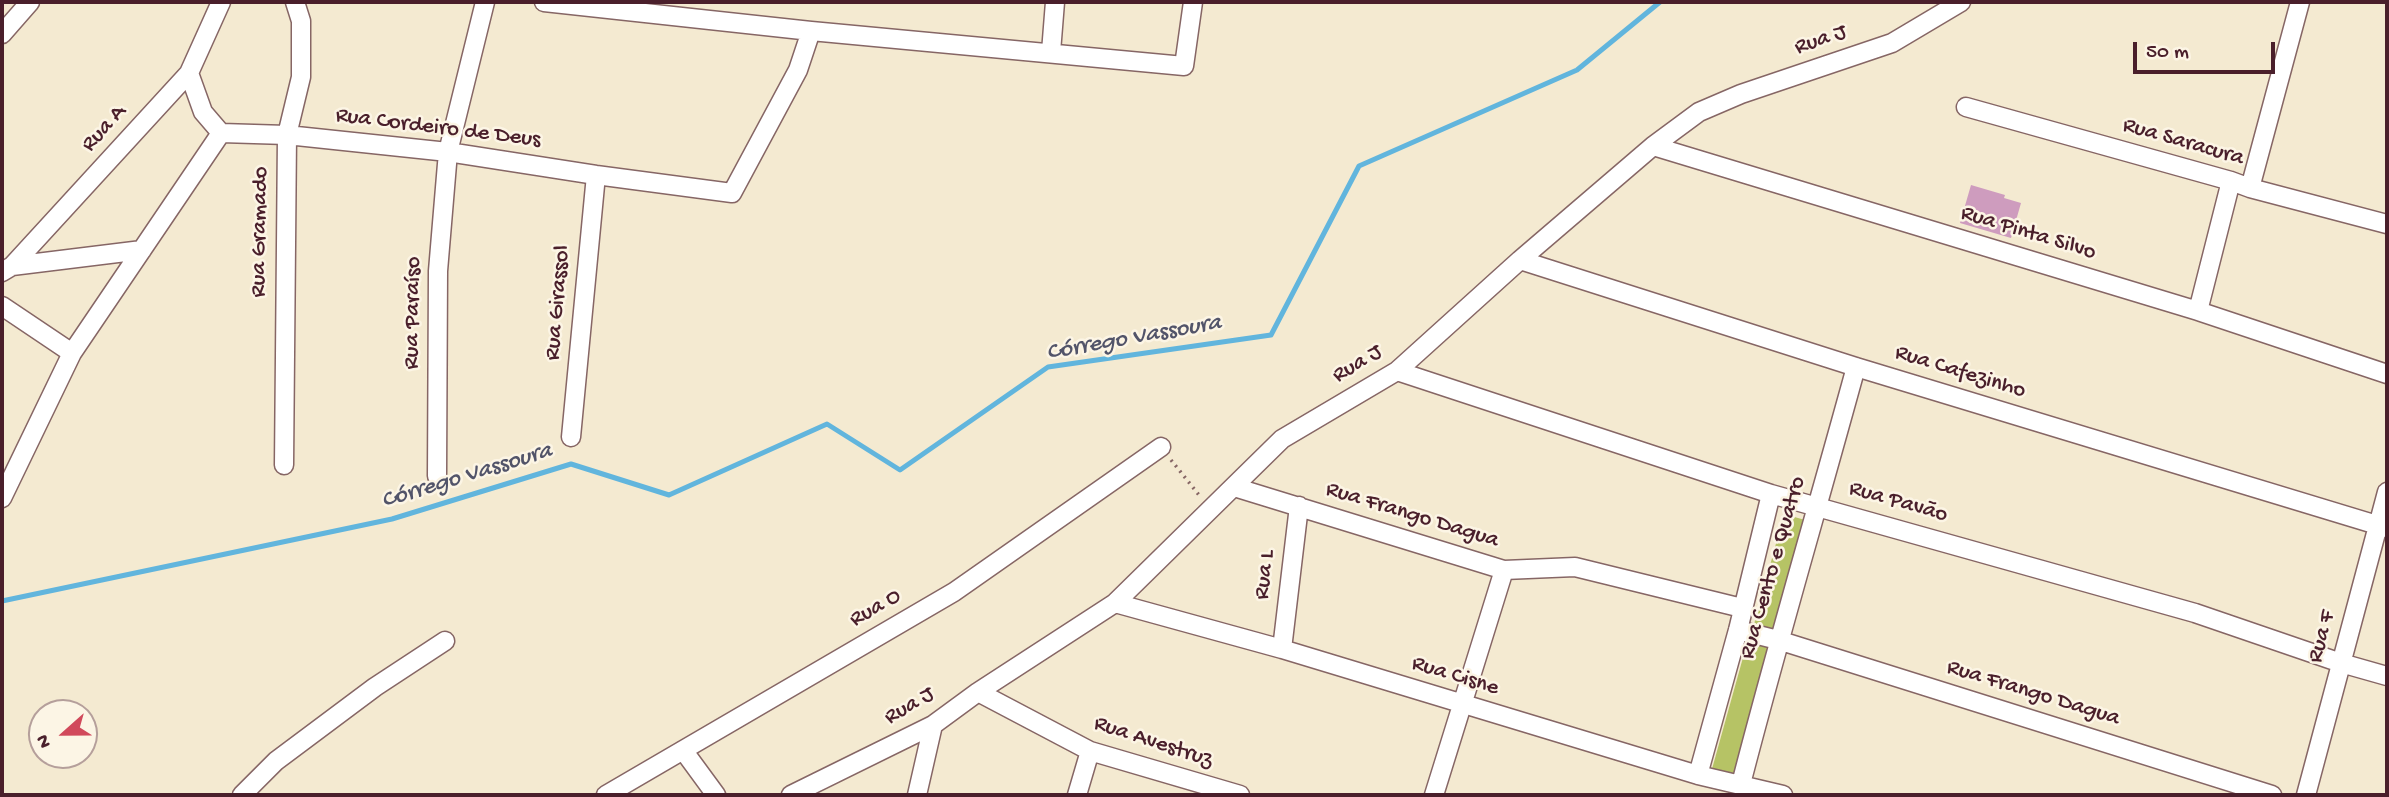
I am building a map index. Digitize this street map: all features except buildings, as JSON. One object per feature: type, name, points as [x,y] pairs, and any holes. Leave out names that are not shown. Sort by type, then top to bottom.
[{"type":"street","points":[[2,34],[30,2]]},
{"type":"street","name":"Rua A","points":[[7,269],[189,73],[221,2]]},
{"type":"street","name":"Rua Gramado","points":[[284,465],[287,135],[301,77],[301,21],[295,2]]},
{"type":"street","name":"Rua Paraíso","points":[[436,476],[438,271],[448,152],[485,2]]},
{"type":"street","points":[[544,2],[811,31],[1184,66],[1193,2]]},
{"type":"street","points":[[1051,52],[1055,2]]},
{"type":"street","name":"Rua J","points":[[792,795],[933,725],[978,692],[1115,603],[1282,439],[1397,371],[1520,260],[1653,146],[1699,111],[1892,43],[1961,2]]},
{"type":"street","points":[[2250,188],[2300,2]]},
{"type":"street","name":"Rua Cordeiro de Deus","points":[[221,132],[287,135],[448,152],[732,193],[798,70],[811,31]]},
{"type":"street","points":[[2,498],[72,353],[221,132],[204,112],[189,73]]},
{"type":"street","name":"Rua Saracura","points":[[1966,107],[2250,188],[2387,223]]},
{"type":"street","name":"Rua Pinta Silvo","points":[[1653,146],[2198,311],[2387,374]]},
{"type":"street","name":"Rua Girassol","points":[[570,436],[596,175]]},
{"type":"street","points":[[2198,311],[2231,181]]},
{"type":"street","points":[[7,269],[142,250]]},
{"type":"street","name":"Rua Cafezinho","points":[[1520,260],[1856,367],[2383,526]]},
{"type":"street","points":[[2,306],[72,353]]},
{"type":"street","name":"Rua Cento e Quatro","points":[[1741,784],[1778,640],[1856,367]]},
{"type":"street","name":"Rua Pavão","points":[[1397,371],[1771,494],[2195,613],[2387,676]]},
{"type":"street","name":"Rua O","points":[[606,795],[954,592],[1161,447]]},
{"type":"street","name":"Rua Frango Dagua","points":[[1234,487],[1504,570],[1575,567],[1742,608]]},
{"type":"street","name":"Rua F","points":[[2306,795],[2383,526],[2387,492]]},
{"type":"street","name":"Rua Cento e Quatro","points":[[1698,775],[1738,630],[1771,494]]},
{"type":"street","name":"Rua L","points":[[1282,649],[1299,506]]},
{"type":"street","points":[[1434,795],[1504,570]]},
{"type":"street","name":"Rua Cisne","points":[[1115,603],[1282,649],[1698,775],[1783,795]]},
{"type":"street","name":"Rua Frango Dagua","points":[[1738,630],[1778,640],[2273,795]]},
{"type":"street","points":[[242,795],[276,761],[375,687],[445,641]]},
{"type":"street","name":"Rua Avestruz","points":[[978,692],[1090,751],[1234,794]]},
{"type":"street","points":[[917,795],[933,725]]},
{"type":"street","points":[[683,750],[716,795]]},
{"type":"street","points":[[1077,795],[1090,751]]},
{"type":"path","points":[[1161,447],[1211,509]]},
{"type":"green space","points":[[1784,514],[1805,520],[1774,634],[1753,628]]},
{"type":"green space","points":[[1749,636],[1770,642],[1734,775],[1712,769]]},
{"type":"waterway","name":"Córrego Vassoura","points":[[2,601],[392,519],[571,464],[669,495],[827,424],[900,470],[1048,367],[1271,335],[1359,166],[1577,70],[1660,2]]}]
